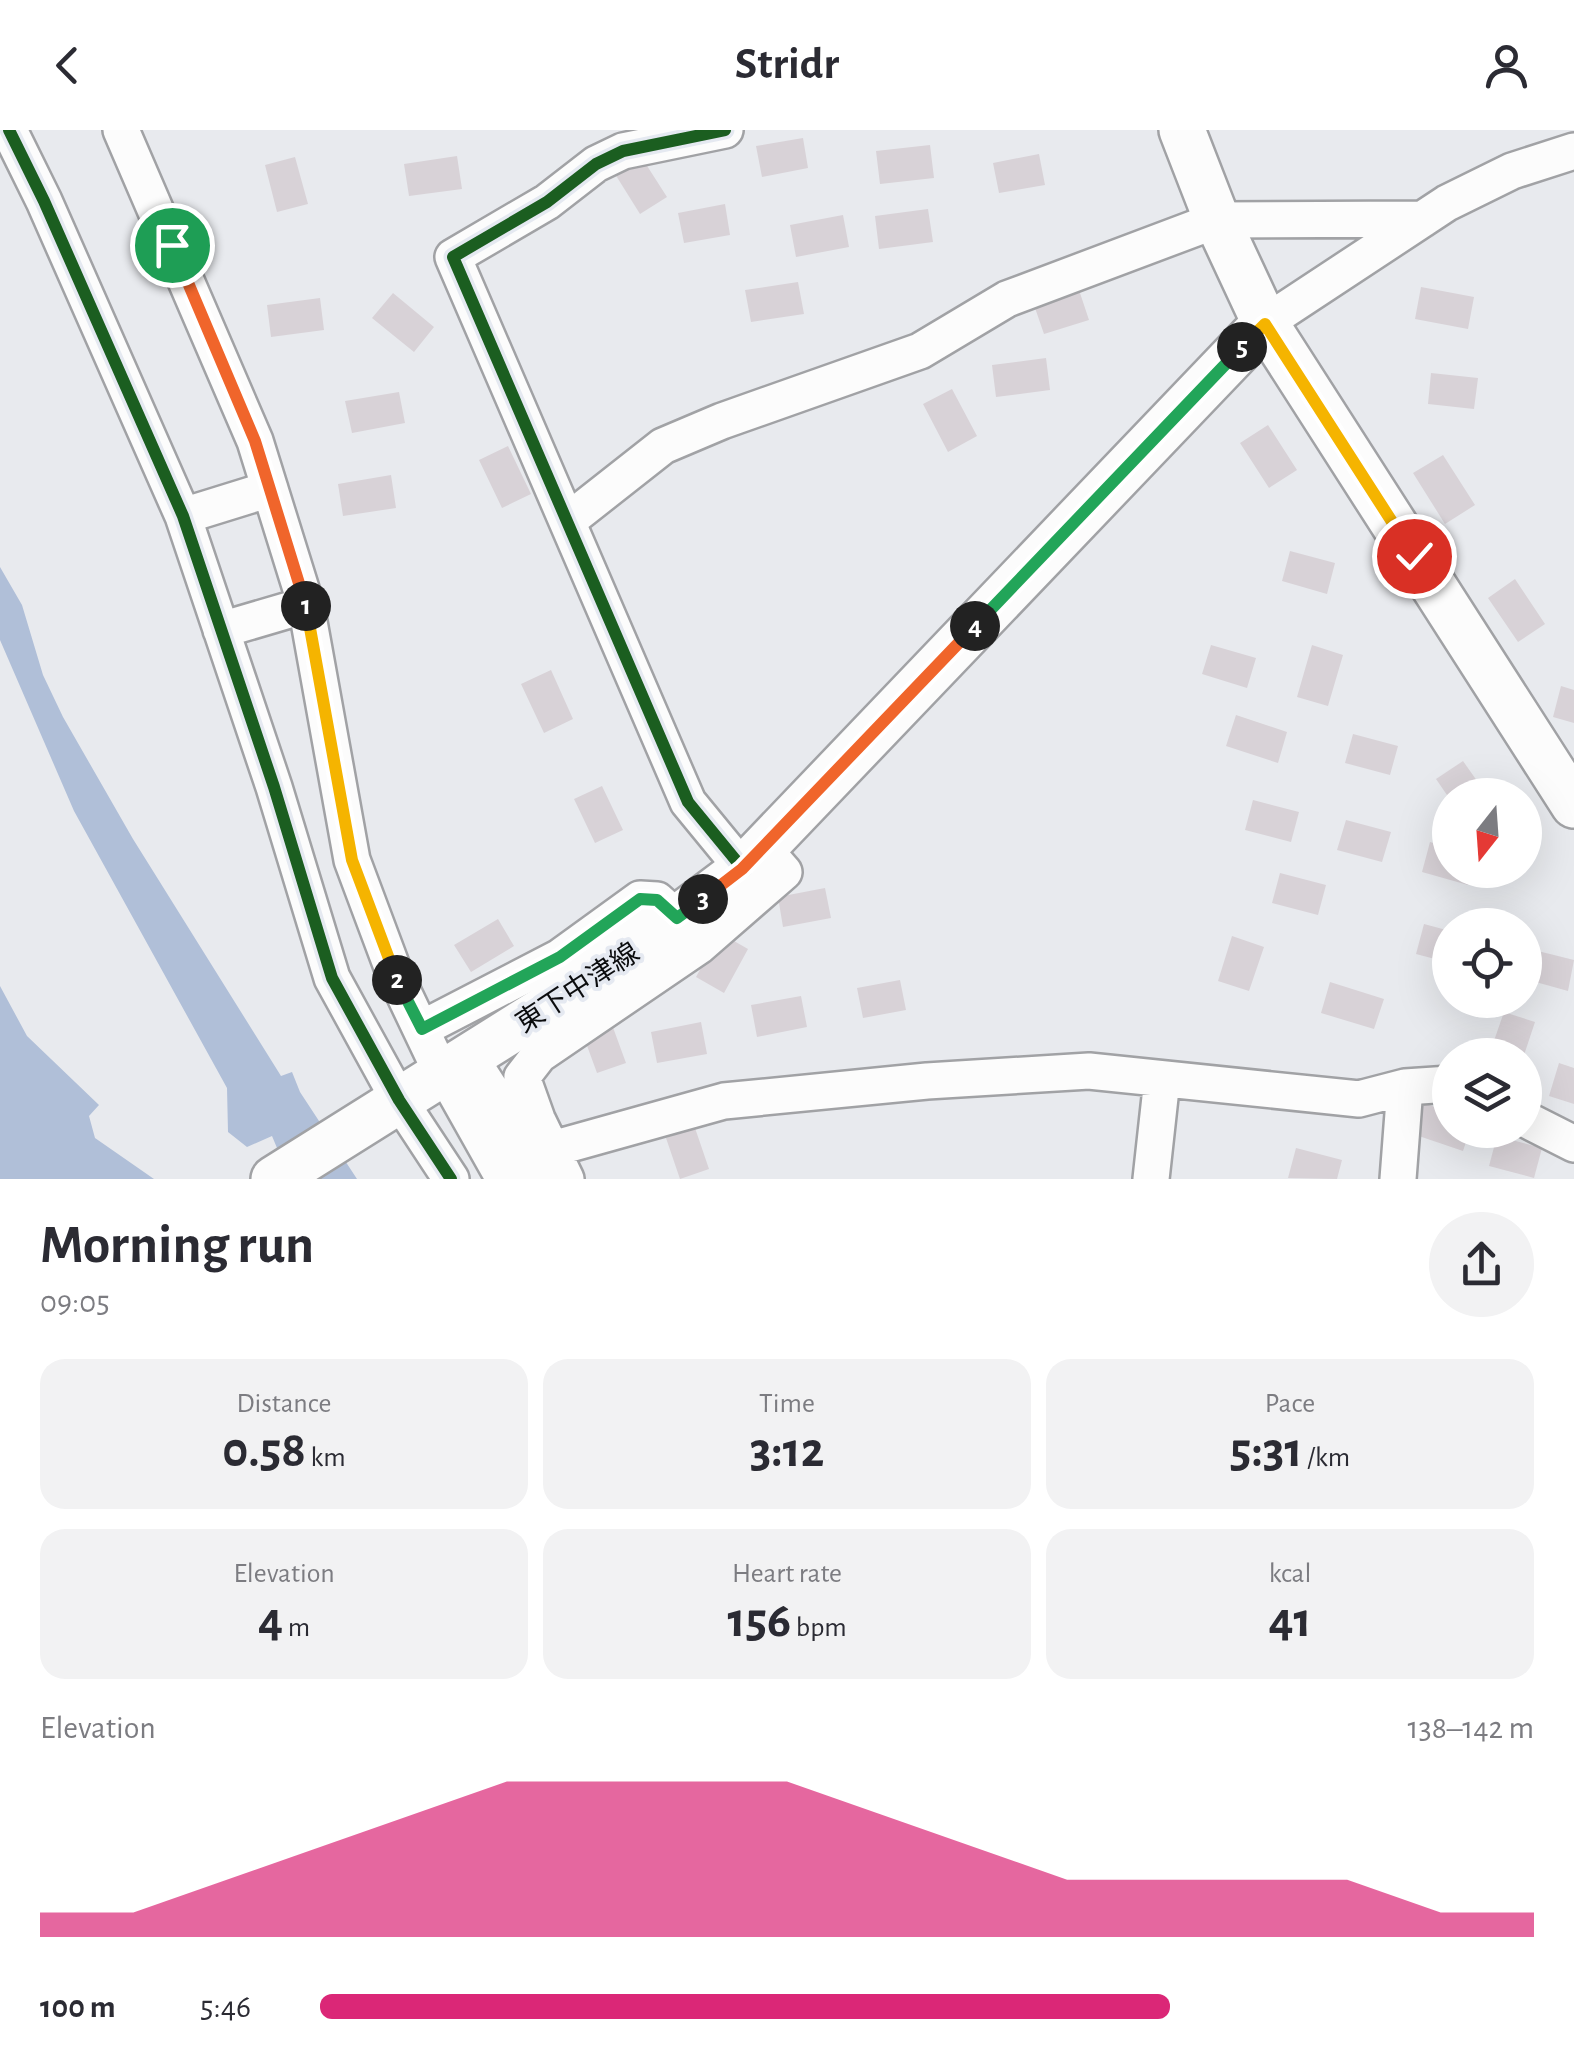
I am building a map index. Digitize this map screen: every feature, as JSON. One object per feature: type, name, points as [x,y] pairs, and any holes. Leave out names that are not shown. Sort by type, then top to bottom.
[{"type":"main road","points":[[1182,130],[1217,220],[1265,324],[1574,806]]},
{"type":"main road","name":"東下中津線","points":[[274,1179],[398,1100],[445,1058],[615,965],[753,858],[1265,324]]},
{"type":"street","points":[[9,130],[183,516],[274,787],[332,978],[398,1100],[451,1179]]},
{"type":"street","points":[[550,1169],[522,1077],[539,1054],[699,946],[784,872],[753,858],[688,802],[453,257],[547,202],[596,164],[619,140],[725,130]]},
{"type":"street","points":[[134,136],[255,441],[306,605],[352,860],[395,975],[445,1058],[504,1179]]},
{"type":"street","points":[[1265,324],[1447,203],[1512,171],[1574,152]]},
{"type":"street","points":[[568,520],[663,446],[920,351],[1008,299],[1217,220],[1423,218]]},
{"type":"street","points":[[183,516],[270,489]]},
{"type":"street","points":[[221,630],[306,605]]},
{"type":"street","points":[[445,1058],[507,1115],[550,1169]]},
{"type":"street","points":[[550,1169],[724,1101],[927,1081],[1089,1071],[1359,1100],[1432,1086]]},
{"type":"street","points":[[1151,1179],[1162,1079]]},
{"type":"street","points":[[1398,1179],[1405,1088]]},
{"type":"street","points":[[1542,1127],[1574,1144]]},
{"type":"water","points":[[0,567],[22,605],[43,675],[63,717],[133,839],[281,1076],[292,1072],[300,1092],[357,1179],[290,1179],[272,1136],[247,1147],[228,1132],[227,1088],[74,811],[0,640]]},
{"type":"water","points":[[0,986],[27,1036],[99,1105],[89,1116],[95,1138],[154,1179],[0,1179]]},
{"type":"building","points":[[803,138],[808,168],[762,177],[756,146]]},
{"type":"building","points":[[930,145],[934,178],[880,184],[876,151]]},
{"type":"building","points":[[1039,154],[1045,185],[999,193],[993,163]]},
{"type":"building","points":[[457,156],[462,189],[409,196],[404,164]]},
{"type":"building","points":[[295,157],[308,204],[277,212],[265,165]]},
{"type":"building","points":[[642,158],[667,197],[640,214],[615,174]]},
{"type":"building","points":[[725,204],[730,235],[684,243],[678,213]]},
{"type":"building","points":[[928,209],[933,242],[879,249],[875,216]]},
{"type":"building","points":[[843,215],[849,247],[796,257],[790,225]]},
{"type":"building","points":[[798,282],[804,314],[751,322],[745,290]]},
{"type":"building","points":[[1421,287],[1474,297],[1468,329],[1415,319]]},
{"type":"building","points":[[1079,290],[1089,320],[1044,334],[1034,305]]},
{"type":"building","points":[[393,293],[434,327],[414,352],[372,318]]},
{"type":"building","points":[[320,298],[324,330],[271,337],[267,305]]},
{"type":"building","points":[[1046,358],[1050,390],[996,397],[992,365]]},
{"type":"building","points":[[1431,373],[1478,378],[1474,409],[1428,404]]},
{"type":"building","points":[[952,389],[977,436],[948,452],[923,404]]},
{"type":"building","points":[[399,392],[405,423],[352,433],[345,401]]},
{"type":"building","points":[[1268,425],[1297,470],[1269,488],[1240,443]]},
{"type":"building","points":[[508,446],[531,494],[502,508],[479,460]]},
{"type":"building","points":[[1443,455],[1475,505],[1445,524],[1413,473]]},
{"type":"building","points":[[391,475],[396,508],[343,516],[338,484]]},
{"type":"building","points":[[1290,551],[1335,563],[1327,594],[1282,581]]},
{"type":"building","points":[[1515,579],[1545,624],[1518,642],[1488,598]]},
{"type":"building","points":[[1211,645],[1256,658],[1247,688],[1202,674]]},
{"type":"building","points":[[1312,645],[1343,655],[1328,706],[1297,697]]},
{"type":"building","points":[[551,670],[573,719],[544,733],[521,684]]},
{"type":"building","points":[[1561,686],[1574,690],[1574,723],[1553,717]]},
{"type":"building","points":[[1236,715],[1287,732],[1278,763],[1226,746]]},
{"type":"building","points":[[1353,734],[1398,746],[1390,775],[1345,763]]},
{"type":"building","points":[[1463,761],[1475,778],[1438,778]]},
{"type":"building","points":[[602,786],[623,830],[595,843],[574,799]]},
{"type":"building","points":[[1253,800],[1299,812],[1291,842],[1245,830]]},
{"type":"building","points":[[1346,820],[1391,832],[1382,862],[1337,850]]},
{"type":"building","points":[[1430,842],[1432,843],[1432,875],[1422,872]]},
{"type":"building","points":[[1280,873],[1326,885],[1318,915],[1272,903]]},
{"type":"building","points":[[825,888],[831,918],[783,927],[778,897]]},
{"type":"building","points":[[498,919],[514,946],[471,972],[454,945]]},
{"type":"building","points":[[1424,924],[1432,926],[1432,958],[1416,954]]},
{"type":"building","points":[[720,933],[748,949],[724,993],[696,977]]},
{"type":"building","points":[[1232,936],[1264,947],[1249,991],[1218,981]]},
{"type":"building","points":[[1542,952],[1574,960],[1568,991],[1542,984]]},
{"type":"building","points":[[900,980],[906,1010],[863,1018],[857,988]]},
{"type":"building","points":[[1330,982],[1384,999],[1374,1029],[1321,1013]]},
{"type":"building","points":[[801,996],[807,1027],[757,1037],[751,1005]]},
{"type":"building","points":[[1502,1018],[1535,1022],[1530,1038],[1495,1038]]},
{"type":"building","points":[[611,1022],[626,1063],[597,1073],[582,1032]]},
{"type":"building","points":[[701,1022],[707,1054],[657,1063],[651,1032]]},
{"type":"building","points":[[1559,1063],[1574,1068],[1574,1104],[1549,1096]]},
{"type":"building","points":[[1417,1101],[1432,1106],[1432,1140],[1407,1132]]},
{"type":"building","points":[[695,1128],[709,1169],[680,1179],[666,1138]]},
{"type":"building","points":[[1296,1148],[1342,1160],[1337,1179],[1288,1178]]},
{"type":"building","points":[[1494,1148],[1542,1148],[1534,1178],[1489,1166]]},
{"type":"cycle path","points":[[9,130],[183,516],[274,787],[332,978],[399,1100],[451,1179]]},
{"type":"cycle path","points":[[725,130],[623,151],[596,164],[547,202],[453,257],[688,802],[743,869]]},
{"type":"route","points":[[172,245],[255,441],[306,605],[352,860],[395,975],[422,1029],[560,957],[640,899],[657,900],[677,918],[742,869],[1265,324],[1414,556]]}]
